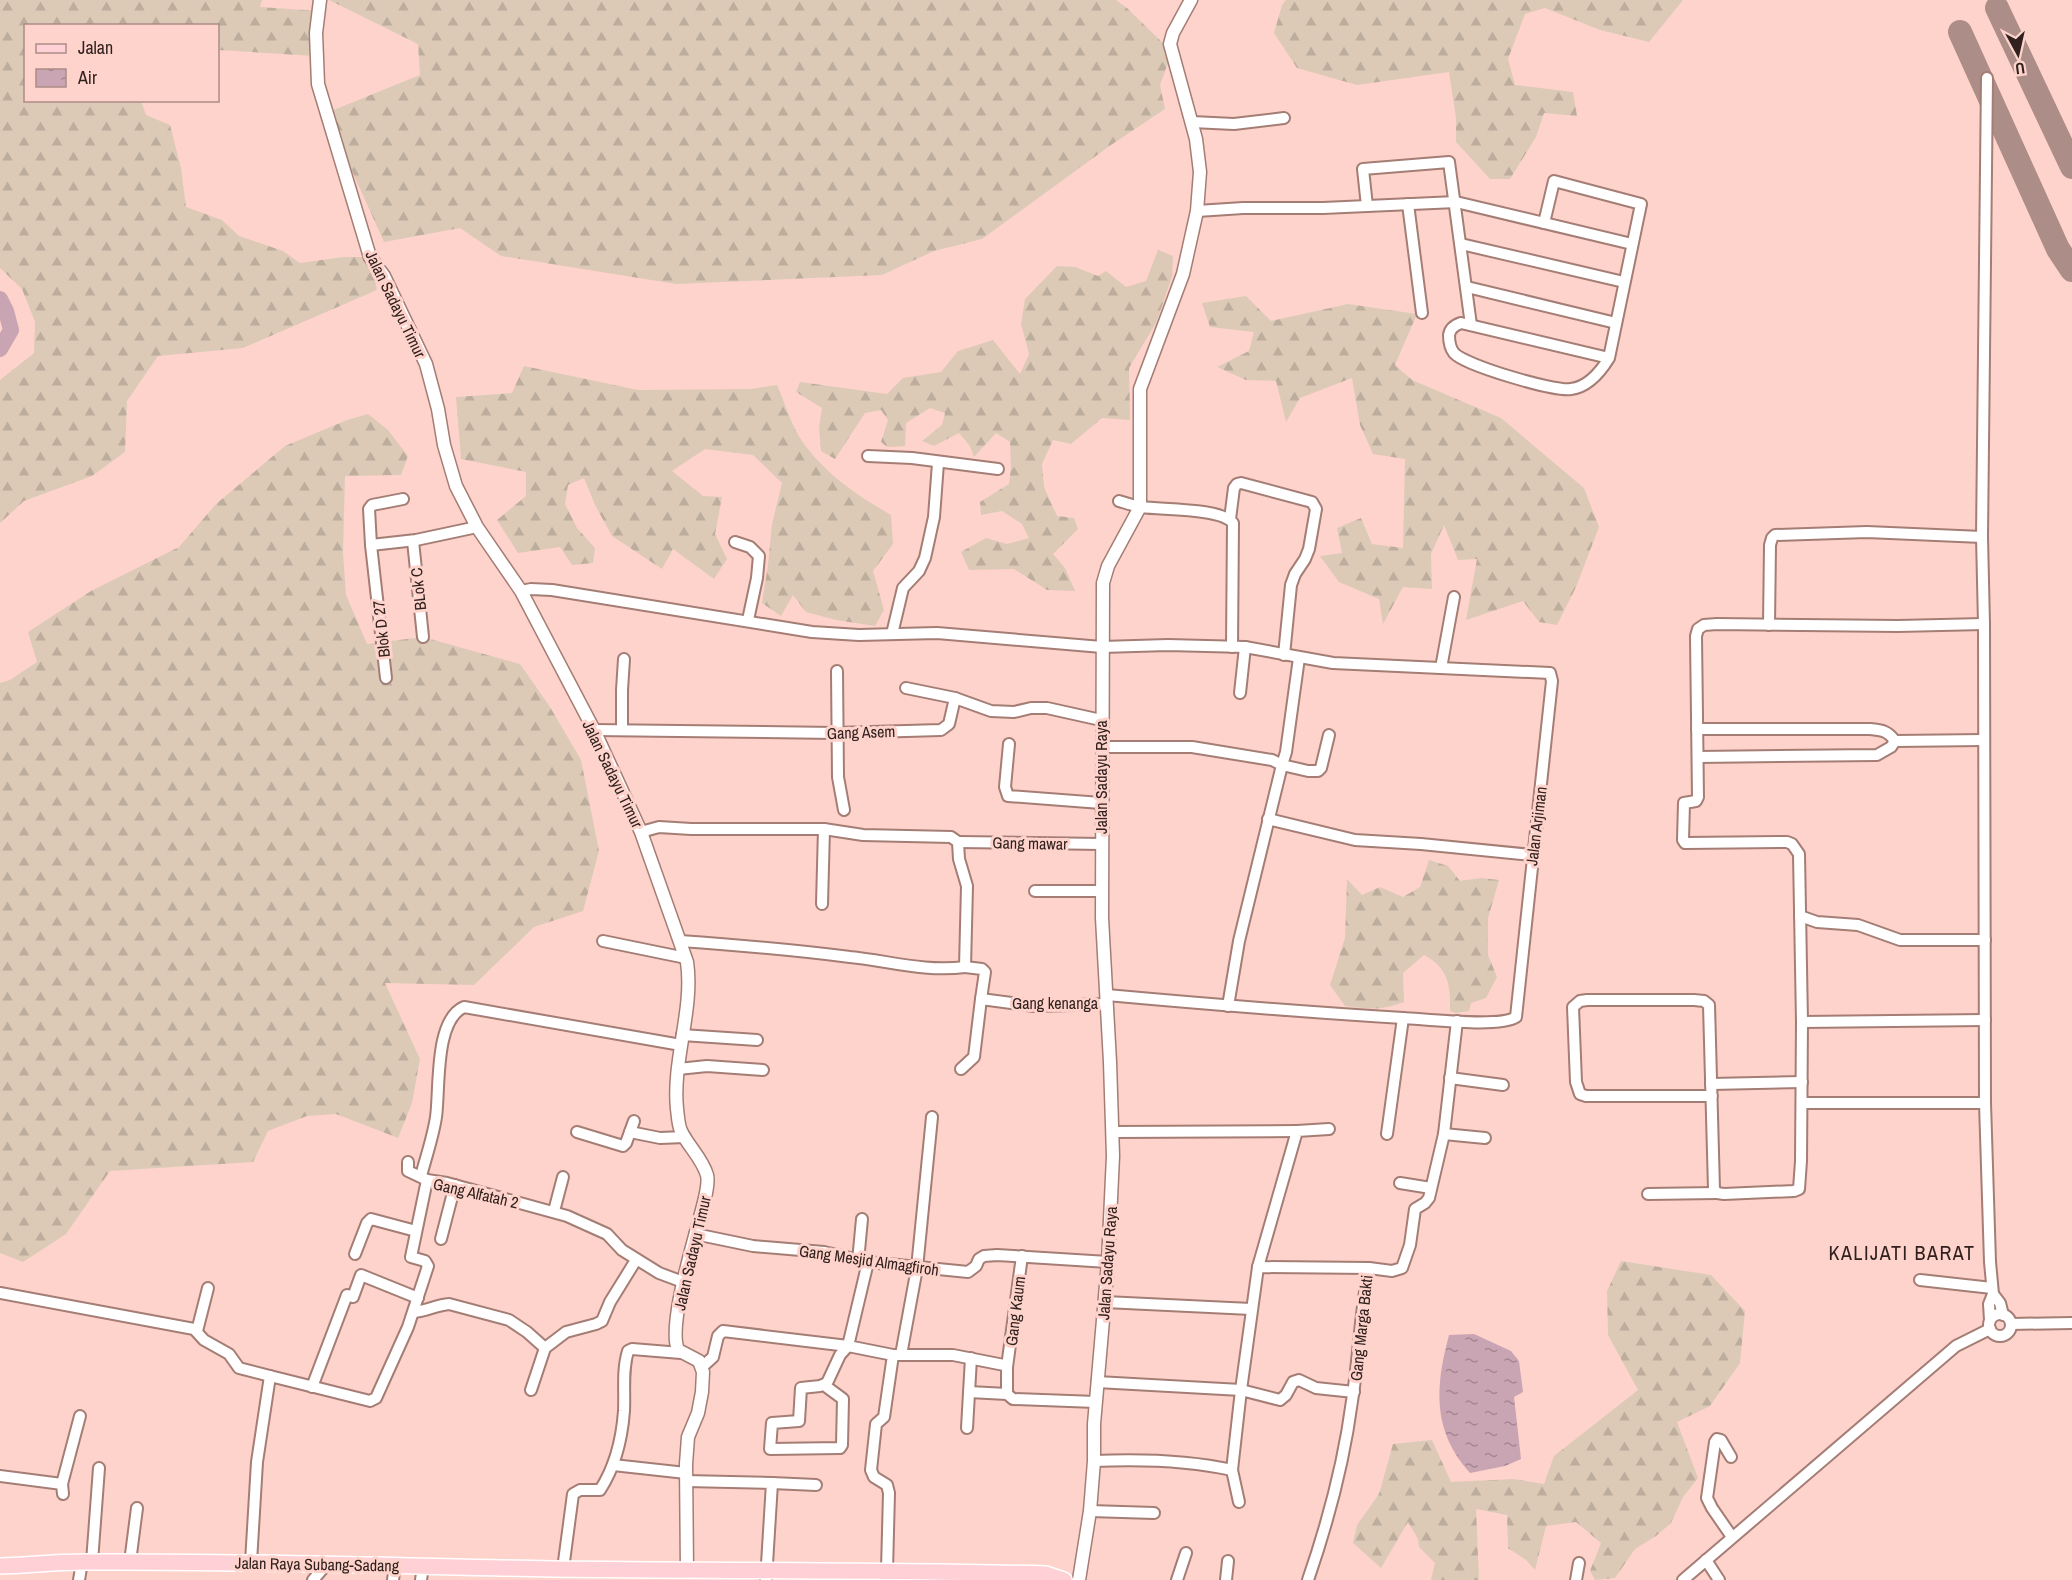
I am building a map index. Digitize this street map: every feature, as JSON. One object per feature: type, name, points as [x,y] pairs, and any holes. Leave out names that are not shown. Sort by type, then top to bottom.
[{"type":"main road","name":"Jalan Raya Subang-Sadang","points":[[0,1566],[87,1562],[251,1562],[326,1565],[394,1573],[643,1575],[687,1571],[766,1576],[887,1570],[981,1576],[1046,1574],[1064,1580]]},
{"type":"street","name":"Jalan Sadayu Timur","points":[[320,0],[315,56],[318,84],[326,113],[370,257],[384,276],[426,364],[436,400],[449,466],[467,511],[521,591],[594,730],[641,832],[686,958],[688,978],[676,1106],[685,1137],[707,1175],[707,1189],[683,1282],[675,1338],[681,1353]]},
{"type":"street","name":"Jalan Sadayu Raya","points":[[1080,1580],[1090,1511],[1094,1461],[1097,1382],[1108,1262],[1113,1132],[1102,918],[1101,720],[1104,575],[1140,507],[1140,389],[1180,284],[1197,211],[1200,172],[1196,139],[1170,44],[1173,33],[1191,0]]},
{"type":"street","points":[[1683,1580],[1956,1346],[1990,1325],[1998,1314],[2009,1319],[2011,1324],[2009,1332],[2002,1336],[1995,1335],[1990,1325],[1989,1304],[1993,1291],[1985,1103],[1982,537],[1987,78]]},
{"type":"street","points":[[1192,122],[1234,124],[1284,118]]},
{"type":"street","points":[[1366,206],[1363,169],[1449,162],[1471,325]]},
{"type":"street","points":[[1544,223],[1554,181],[1641,204],[1609,358],[1602,369],[1586,383],[1572,389],[1556,389],[1467,362],[1453,352],[1449,342],[1452,328],[1461,323],[1609,358]]},
{"type":"street","points":[[1197,211],[1456,202],[1632,244]]},
{"type":"street","points":[[1408,204],[1422,313]]},
{"type":"street","points":[[1461,244],[1624,282]]},
{"type":"street","points":[[1467,288],[1616,323]]},
{"type":"street","points":[[868,456],[912,458],[998,469]]},
{"type":"street","points":[[891,634],[903,588],[918,571],[925,558],[934,517],[938,463]]},
{"type":"street","points":[[1232,647],[1234,528],[1230,519],[1234,488],[1241,483],[1312,502],[1316,509],[1309,549],[1294,574],[1291,585],[1284,654]]},
{"type":"street","name":"Blok D 27","points":[[386,678],[368,511],[372,505],[403,499]]},
{"type":"street","points":[[1119,501],[1140,507],[1202,512],[1230,519]]},
{"type":"street","points":[[371,546],[413,541],[477,527]]},
{"type":"street","points":[[1769,625],[1770,544],[1775,535],[1867,532],[1982,537]]},
{"type":"street","name":"BLok C","points":[[413,541],[423,637]]},
{"type":"street","points":[[735,542],[750,547],[759,556],[748,620]]},
{"type":"street","name":"Jalan Arjiman","points":[[521,591],[552,590],[812,632],[859,635],[937,633],[1102,647],[1168,645],[1245,647],[1333,663],[1545,672],[1552,676],[1546,750],[1532,855],[1516,1017],[1506,1022],[1456,1021],[1107,999]]},
{"type":"street","points":[[1441,668],[1454,597]]},
{"type":"street","points":[[1648,1194],[1724,1194],[1799,1189],[1802,1022],[1799,854],[1792,844],[1787,842],[1683,842],[1684,803],[1697,800],[1698,797],[1696,636],[1698,628],[1717,624],[1898,626],[1984,624]]},
{"type":"street","points":[[1240,693],[1245,647]]},
{"type":"street","points":[[1228,1006],[1239,941],[1286,752],[1299,657]]},
{"type":"street","points":[[622,730],[624,659]]},
{"type":"street","points":[[837,671],[838,777],[844,810]]},
{"type":"street","points":[[906,688],[955,698],[991,711],[1014,712],[1031,708],[1047,708],[1101,720]]},
{"type":"street","name":"Gang Asem","points":[[594,730],[836,733],[941,730],[949,724],[955,698]]},
{"type":"street","points":[[1697,729],[1882,729],[1895,741]]},
{"type":"street","points":[[1101,747],[1192,747],[1272,760],[1282,765],[1318,771],[1321,768],[1329,735]]},
{"type":"street","points":[[1895,741],[1984,740]]},
{"type":"street","points":[[1698,757],[1877,754],[1891,747],[1895,741]]},
{"type":"street","points":[[1009,744],[1005,787],[1008,796],[1101,803]]},
{"type":"street","points":[[1268,819],[1355,840],[1532,855]]},
{"type":"street","name":"Gang mawar","points":[[641,832],[659,827],[824,829],[862,835],[951,837],[958,842],[1102,844]]},
{"type":"street","points":[[822,904],[824,829]]},
{"type":"street","points":[[958,842],[959,859],[967,886],[965,967]]},
{"type":"street","points":[[1035,891],[1102,891]]},
{"type":"street","points":[[1800,916],[1817,922],[1858,925],[1900,940],[1985,940]]},
{"type":"street","points":[[603,940],[686,958]]},
{"type":"street","points":[[680,941],[806,951],[874,960],[912,968],[982,969],[985,972],[974,1057],[962,1069]]},
{"type":"street","name":"Gang kenanga","points":[[981,999],[1034,1006],[1107,999]]},
{"type":"street","points":[[1712,1096],[1586,1096],[1580,1094],[1576,1082],[1573,1007],[1580,1000],[1704,1001],[1709,1005],[1710,1012],[1711,1084],[1712,1096],[1714,1189],[1717,1193]]},
{"type":"street","points":[[408,1162],[408,1171],[424,1178],[436,1118],[439,1056],[450,1021],[458,1009],[464,1007],[682,1040],[757,1040]]},
{"type":"street","points":[[1387,1134],[1403,1018]]},
{"type":"street","points":[[1802,1022],[1985,1020]]},
{"type":"street","points":[[1368,1269],[1392,1271],[1402,1268],[1410,1245],[1414,1209],[1427,1201],[1444,1134],[1456,1021]]},
{"type":"street","points":[[678,1069],[707,1066],[763,1070]]},
{"type":"street","points":[[1450,1078],[1503,1085]]},
{"type":"street","points":[[1711,1084],[1802,1082]]},
{"type":"street","points":[[1802,1103],[1985,1103]]},
{"type":"street","points":[[887,1570],[889,1494],[887,1485],[873,1478],[871,1470],[876,1424],[884,1417],[917,1268],[932,1117]]},
{"type":"street","points":[[577,1132],[621,1146],[625,1145],[634,1121]]},
{"type":"street","points":[[1113,1132],[1329,1129]]},
{"type":"street","points":[[1239,1502],[1232,1470],[1251,1309],[1258,1267],[1297,1131]]},
{"type":"street","points":[[630,1132],[660,1138],[685,1137]]},
{"type":"street","points":[[1444,1134],[1485,1138]]},
{"type":"street","points":[[554,1211],[563,1177]]},
{"type":"street","name":"Gang Alfatah 2","points":[[312,1387],[348,1397],[374,1400],[414,1312],[428,1266],[425,1261],[411,1257],[424,1178],[554,1211],[607,1234],[622,1250],[636,1260],[659,1273],[683,1282]]},
{"type":"street","points":[[1400,1183],[1431,1188]]},
{"type":"street","points":[[441,1239],[455,1185]]},
{"type":"street","points":[[355,1254],[367,1223],[371,1219],[416,1231]]},
{"type":"street","points":[[824,1385],[843,1400],[842,1445],[840,1448],[770,1449],[772,1423],[800,1420],[801,1388],[824,1385],[830,1380],[835,1364],[848,1346],[863,1262],[862,1219]]},
{"type":"street","name":"Gang Mesjid Almagfiroh","points":[[695,1234],[753,1246],[824,1252],[863,1262],[968,1272],[984,1256],[1022,1256],[1108,1262]]},
{"type":"street","name":"Gang Kaum","points":[[1006,1394],[1007,1367],[1022,1256]]},
{"type":"street","points":[[531,1390],[545,1348],[566,1332],[602,1321],[610,1302],[636,1260]]},
{"type":"street","name":"Gang Marga Bakti","points":[[1258,1267],[1368,1269],[1354,1392],[1333,1499],[1308,1580]]},
{"type":"street","points":[[0,1293],[188,1327],[198,1331],[202,1338],[229,1353],[239,1368],[312,1387],[347,1295],[353,1297],[361,1275],[418,1298]]},
{"type":"street","points":[[1920,1280],[1993,1291]]},
{"type":"street","points":[[198,1331],[208,1288]]},
{"type":"street","points":[[1993,1291],[2000,1303],[2003,1315]]},
{"type":"street","points":[[1105,1302],[1251,1309]]},
{"type":"street","points":[[414,1312],[428,1311],[449,1304],[509,1320],[545,1348]]},
{"type":"street","points":[[2011,1324],[2072,1323]]},
{"type":"street","name":"Gang Kaum","points":[[702,1367],[713,1358],[718,1336],[723,1332],[848,1346],[897,1355],[953,1355],[1007,1367]]},
{"type":"street","points":[[557,1573],[573,1494],[577,1491],[600,1490],[613,1465],[624,1412],[624,1373],[628,1351],[633,1349],[681,1353],[695,1358],[702,1367],[699,1405],[688,1437],[687,1571]]},
{"type":"street","points":[[967,1428],[970,1359]]},
{"type":"street","points":[[251,1562],[257,1462],[270,1376]]},
{"type":"street","points":[[1097,1382],[1241,1390],[1280,1400],[1286,1395],[1293,1382],[1299,1380],[1317,1388],[1354,1392]]},
{"type":"street","points":[[969,1392],[1006,1394],[1013,1399],[1096,1402]]},
{"type":"street","points":[[0,1476],[62,1489],[80,1416]]},
{"type":"street","points":[[1731,1457],[1721,1440],[1717,1439],[1707,1498],[1732,1537]]},
{"type":"street","points":[[1094,1461],[1167,1461],[1232,1470]]},
{"type":"street","points":[[613,1465],[686,1477],[816,1485]]},
{"type":"street","points":[[79,1580],[87,1562],[99,1468]]},
{"type":"street","points":[[766,1576],[772,1482]]},
{"type":"street","points":[[130,1562],[137,1508]]},
{"type":"street","points":[[1090,1511],[1154,1513]]},
{"type":"street","points":[[1177,1580],[1186,1553]]},
{"type":"street","points":[[1226,1580],[1228,1560]]},
{"type":"street","points":[[1706,1560],[1719,1580]]},
{"type":"street","points":[[1576,1580],[1579,1563]]},
{"type":"street","points":[[313,1580],[326,1565]]},
{"type":"green space","points":[[0,0],[262,0],[260,7],[319,11],[315,56],[219,50],[219,24],[24,24],[24,102],[141,102],[146,115],[170,125],[181,168],[186,207],[222,220],[239,236],[283,251],[300,263],[343,257],[370,257],[377,290],[243,348],[158,356],[127,401],[125,452],[92,476],[24,501],[0,523],[0,380],[34,353],[35,322],[22,289],[0,268]]},
{"type":"green space","points":[[329,0],[1116,0],[1172,52],[1160,85],[1165,109],[1111,145],[982,239],[934,251],[882,275],[676,284],[501,256],[460,228],[384,242],[326,113],[420,75],[418,44]]},
{"type":"green space","points":[[1286,0],[1683,0],[1649,42],[1600,30],[1545,8],[1525,14],[1508,59],[1515,85],[1573,92],[1577,116],[1544,113],[1536,137],[1510,179],[1490,179],[1456,142],[1456,118],[1449,72],[1357,85],[1297,68],[1274,33],[1282,5]]},
{"type":"green space","points":[[1158,250],[1173,256],[1172,277],[1156,323],[1129,368],[1130,420],[1102,418],[1071,444],[1053,440],[1042,464],[1044,487],[1057,516],[1074,518],[1078,529],[1053,554],[1065,568],[1075,591],[1047,590],[1014,569],[969,570],[961,552],[986,538],[1007,544],[1029,538],[1022,524],[1002,511],[981,515],[980,502],[1009,484],[1010,442],[996,433],[974,457],[970,446],[959,433],[934,446],[922,441],[942,425],[945,413],[930,408],[906,423],[905,446],[887,447],[881,442],[888,420],[881,410],[865,413],[835,459],[821,451],[819,428],[822,408],[796,392],[800,382],[887,394],[903,378],[941,372],[958,351],[993,340],[1020,374],[1029,354],[1021,324],[1025,299],[1057,266],[1075,267],[1098,276],[1106,271],[1126,287],[1146,281]]},
{"type":"green space","points":[[1246,296],[1271,321],[1348,304],[1417,314],[1395,365],[1412,380],[1501,418],[1584,488],[1599,527],[1576,587],[1557,625],[1539,622],[1523,601],[1466,620],[1477,559],[1458,560],[1444,525],[1431,554],[1432,589],[1403,587],[1383,624],[1379,599],[1339,582],[1320,556],[1342,553],[1337,528],[1361,518],[1372,544],[1403,548],[1405,459],[1373,454],[1360,425],[1352,378],[1300,398],[1286,422],[1276,381],[1246,380],[1217,367],[1249,351],[1254,332],[1210,327],[1202,303]]},
{"type":"green space","points":[[524,366],[638,390],[751,389],[777,385],[795,428],[811,453],[842,483],[891,515],[893,544],[873,571],[884,610],[875,626],[836,620],[806,612],[793,595],[781,616],[762,603],[772,524],[782,483],[753,455],[705,449],[672,471],[703,496],[722,497],[715,534],[727,559],[714,579],[673,549],[662,569],[612,536],[595,505],[584,478],[568,485],[565,504],[577,528],[595,548],[593,563],[572,565],[560,547],[518,553],[497,520],[526,496],[526,472],[461,459],[456,397],[512,393]]},
{"type":"green space","points":[[368,414],[388,430],[408,456],[401,475],[345,476],[343,553],[346,595],[367,644],[423,637],[520,664],[550,707],[581,760],[599,851],[583,911],[534,927],[474,985],[385,983],[420,1059],[412,1103],[398,1138],[336,1114],[307,1116],[268,1131],[253,1162],[110,1171],[66,1234],[23,1262],[0,1253],[0,683],[10,680],[37,662],[28,632],[91,591],[179,547],[216,504],[285,446],[347,420]]},
{"type":"green space","points":[[1429,860],[1448,866],[1460,881],[1481,878],[1499,880],[1488,918],[1488,955],[1497,977],[1486,998],[1471,1003],[1469,1011],[1455,1013],[1450,1011],[1450,993],[1446,978],[1438,966],[1424,955],[1403,973],[1404,1002],[1375,1008],[1345,1006],[1330,985],[1345,938],[1347,879],[1362,895],[1380,887],[1403,897],[1420,887]]},
{"type":"green space","points":[[1621,1261],[1711,1275],[1745,1311],[1740,1363],[1710,1406],[1677,1422],[1698,1478],[1683,1497],[1671,1523],[1635,1549],[1615,1578],[1595,1580],[1590,1571],[1601,1543],[1576,1522],[1546,1526],[1535,1570],[1526,1560],[1508,1548],[1507,1515],[1476,1509],[1479,1580],[1431,1580],[1435,1563],[1419,1547],[1418,1539],[1408,1522],[1381,1568],[1353,1543],[1357,1525],[1379,1494],[1393,1444],[1432,1440],[1451,1482],[1514,1479],[1544,1484],[1554,1456],[1638,1390],[1608,1335],[1607,1291]]},
{"type":"water","points":[[1474,1334],[1511,1351],[1519,1361],[1523,1392],[1514,1397],[1521,1459],[1505,1466],[1470,1473],[1449,1441],[1443,1425],[1439,1390],[1449,1335]]},
{"type":"waterway","points":[[0,299],[11,330],[0,349]]},
{"type":"taxiway","points":[[1997,8],[2072,167]]},
{"type":"taxiway","points":[[1960,32],[2058,249],[2072,270]]},
{"type":"district","name":"KALIJATI BARAT","points":[[1902,1253]]}]
